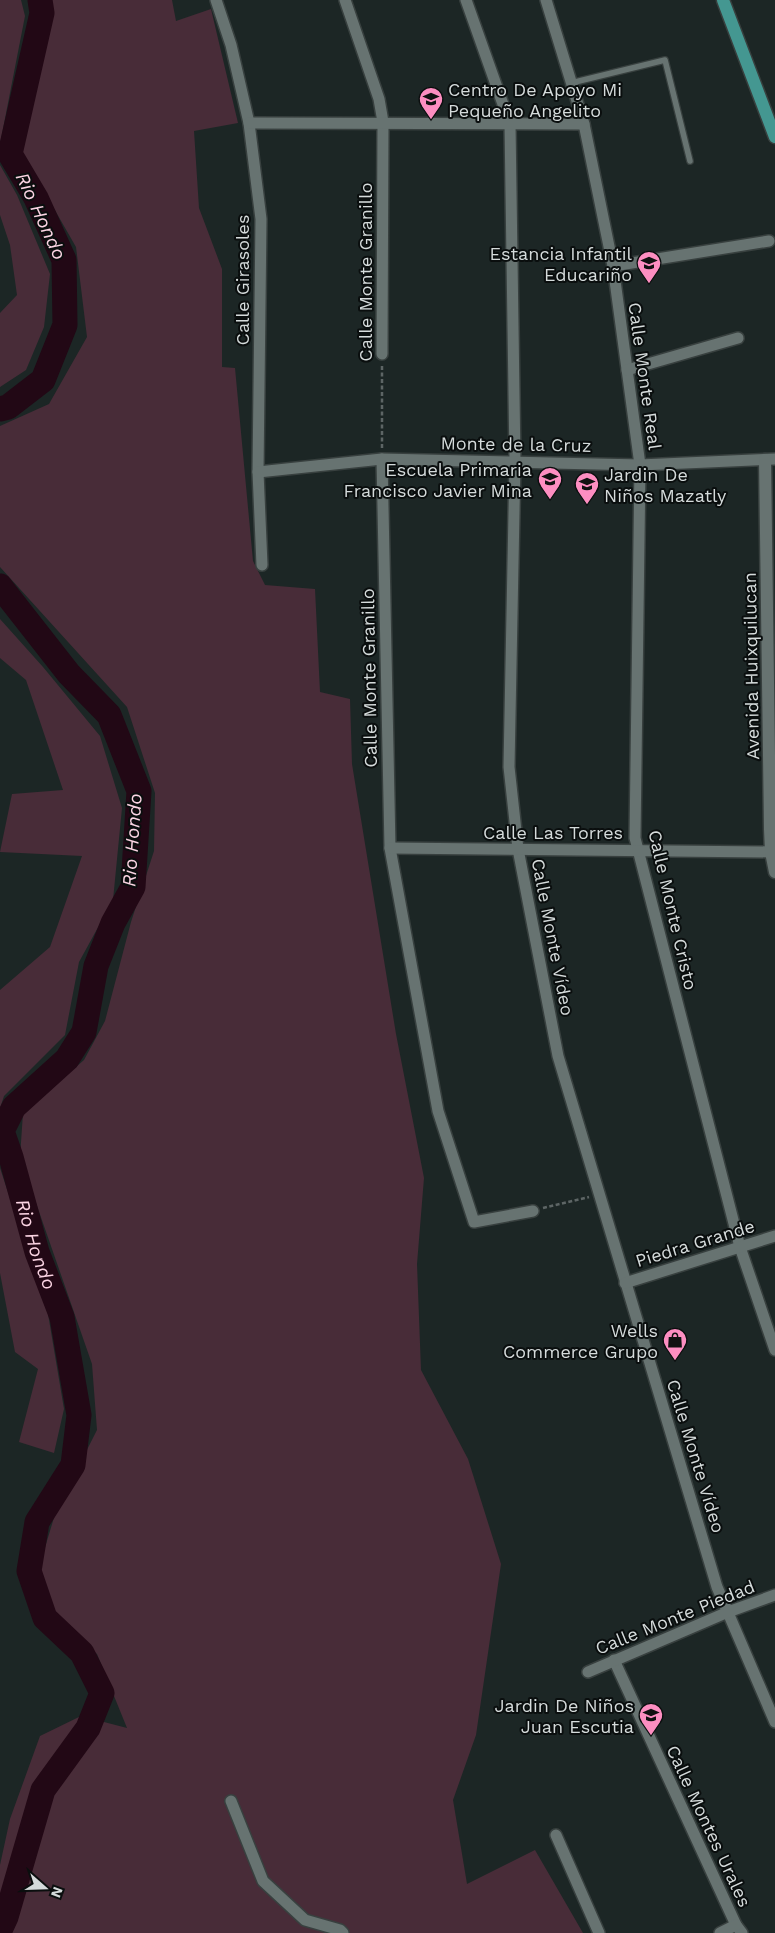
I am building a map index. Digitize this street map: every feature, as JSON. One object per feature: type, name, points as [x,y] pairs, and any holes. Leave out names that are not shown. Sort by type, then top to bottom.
[{"type":"main road","points":[[722,0],[775,134]]},
{"type":"street","name":"Calle Girasoles","points":[[216,0],[231,45],[249,123],[261,219],[258,472],[262,565]]},
{"type":"street","name":"Calle Monte Granillo","points":[[345,0],[378,99],[383,122],[382,354]]},
{"type":"street","name":"Calle Monte Vídeo","points":[[466,0],[510,124],[514,461],[509,766],[518,849],[558,1056],[717,1586],[775,1722]]},
{"type":"street","name":"Calle Monte Real","points":[[546,0],[584,124],[613,266],[640,464]]},
{"type":"street","points":[[249,123],[584,124]]},
{"type":"street","points":[[613,266],[769,241]]},
{"type":"street","points":[[627,370],[738,338]]},
{"type":"street","name":"Calle Monte Granillo","points":[[382,459],[390,848],[438,1111],[474,1222],[533,1211]]},
{"type":"street","name":"Monte de la Cruz","points":[[258,472],[382,459],[640,464],[770,459]]},
{"type":"street","name":"Avenida Huixquilucan","points":[[770,459],[773,852],[775,872]]},
{"type":"street","name":"Calle Monte Cristo","points":[[640,464],[635,838],[740,1247],[775,1350]]},
{"type":"street","name":"Calle Las Torres","points":[[390,848],[773,852]]},
{"type":"street","name":"Piedra Grande","points":[[625,1283],[775,1236]]},
{"type":"street","name":"Calle Monte Piedad","points":[[588,1672],[728,1612],[775,1595]]},
{"type":"street","name":"Calle Montes Urales","points":[[614,1660],[736,1931]]},
{"type":"street","points":[[231,1801],[262,1881],[305,1920],[340,1930],[342,1933]]},
{"type":"street","points":[[556,1834],[599,1933]]},
{"type":"street","points":[[720,1933],[736,1931]]},
{"type":"lane","points":[[571,83],[665,60],[690,161]]},
{"type":"path","name":"Calle Monte Granillo","points":[[382,354],[382,459]]},
{"type":"path","points":[[533,1211],[600,1194]]},
{"type":"shaded area","points":[[0,0],[21,0],[25,16],[0,144]]},
{"type":"shaded area","points":[[52,0],[172,0],[176,21],[211,9],[238,123],[194,131],[199,208],[222,269],[222,367],[235,368],[253,561],[265,585],[315,589],[320,692],[350,699],[352,764],[396,1034],[424,1178],[417,1264],[421,1370],[468,1459],[501,1564],[476,1735],[453,1800],[467,1884],[535,1850],[583,1933],[0,1933],[0,1865],[10,1819],[40,1736],[81,1716],[127,1728],[97,1654],[50,1613],[40,1564],[56,1511],[97,1430],[92,1364],[20,1157],[23,1113],[84,1060],[105,1021],[131,922],[154,851],[155,793],[127,707],[0,567],[0,426],[49,404],[87,337],[76,247],[21,151]]},
{"type":"shaded area","points":[[0,165],[17,195],[50,274],[44,327],[26,370],[0,387],[0,313],[17,295],[10,245],[0,215]]},
{"type":"shaded area","points":[[0,619],[43,667],[100,736],[122,808],[113,900],[79,962],[65,1035],[4,1096],[0,1108],[0,990],[50,947],[82,856],[0,852],[12,794],[63,790],[26,680],[0,658]]},
{"type":"shaded area","points":[[0,1168],[48,1314],[64,1409],[54,1453],[19,1442],[38,1369],[15,1352],[0,1273]]},
{"type":"waterway","name":"Rio Hondo","points":[[0,409],[8,407],[43,380],[65,325],[64,260],[36,198],[10,154],[42,13],[40,0]]},
{"type":"waterway","name":"Rio Hondo","points":[[0,586],[69,674],[109,715],[139,791],[133,887],[113,923],[96,966],[84,1032],[67,1059],[14,1107],[2,1131],[37,1252],[62,1317],[79,1415],[73,1465],[37,1522],[29,1571],[45,1618],[82,1653],[102,1693],[88,1728],[43,1790],[6,1917],[0,1930]]},
{"type":"place","name":"Centro De Apoyo Mi Pequeño Angelito","points":[[431,120]]},
{"type":"place","name":"Estancia Infantil Educariño","points":[[649,284]]},
{"type":"place","name":"Escuela Primaria Francisco Javier Mina","points":[[550,500]]},
{"type":"place","name":"Jardin De Niños Mazatly","points":[[587,505]]},
{"type":"place","name":"Wells Commerce Grupo","points":[[675,1361]]},
{"type":"place","name":"Jardin De Niños Juan Escutia","points":[[651,1736]]}]
